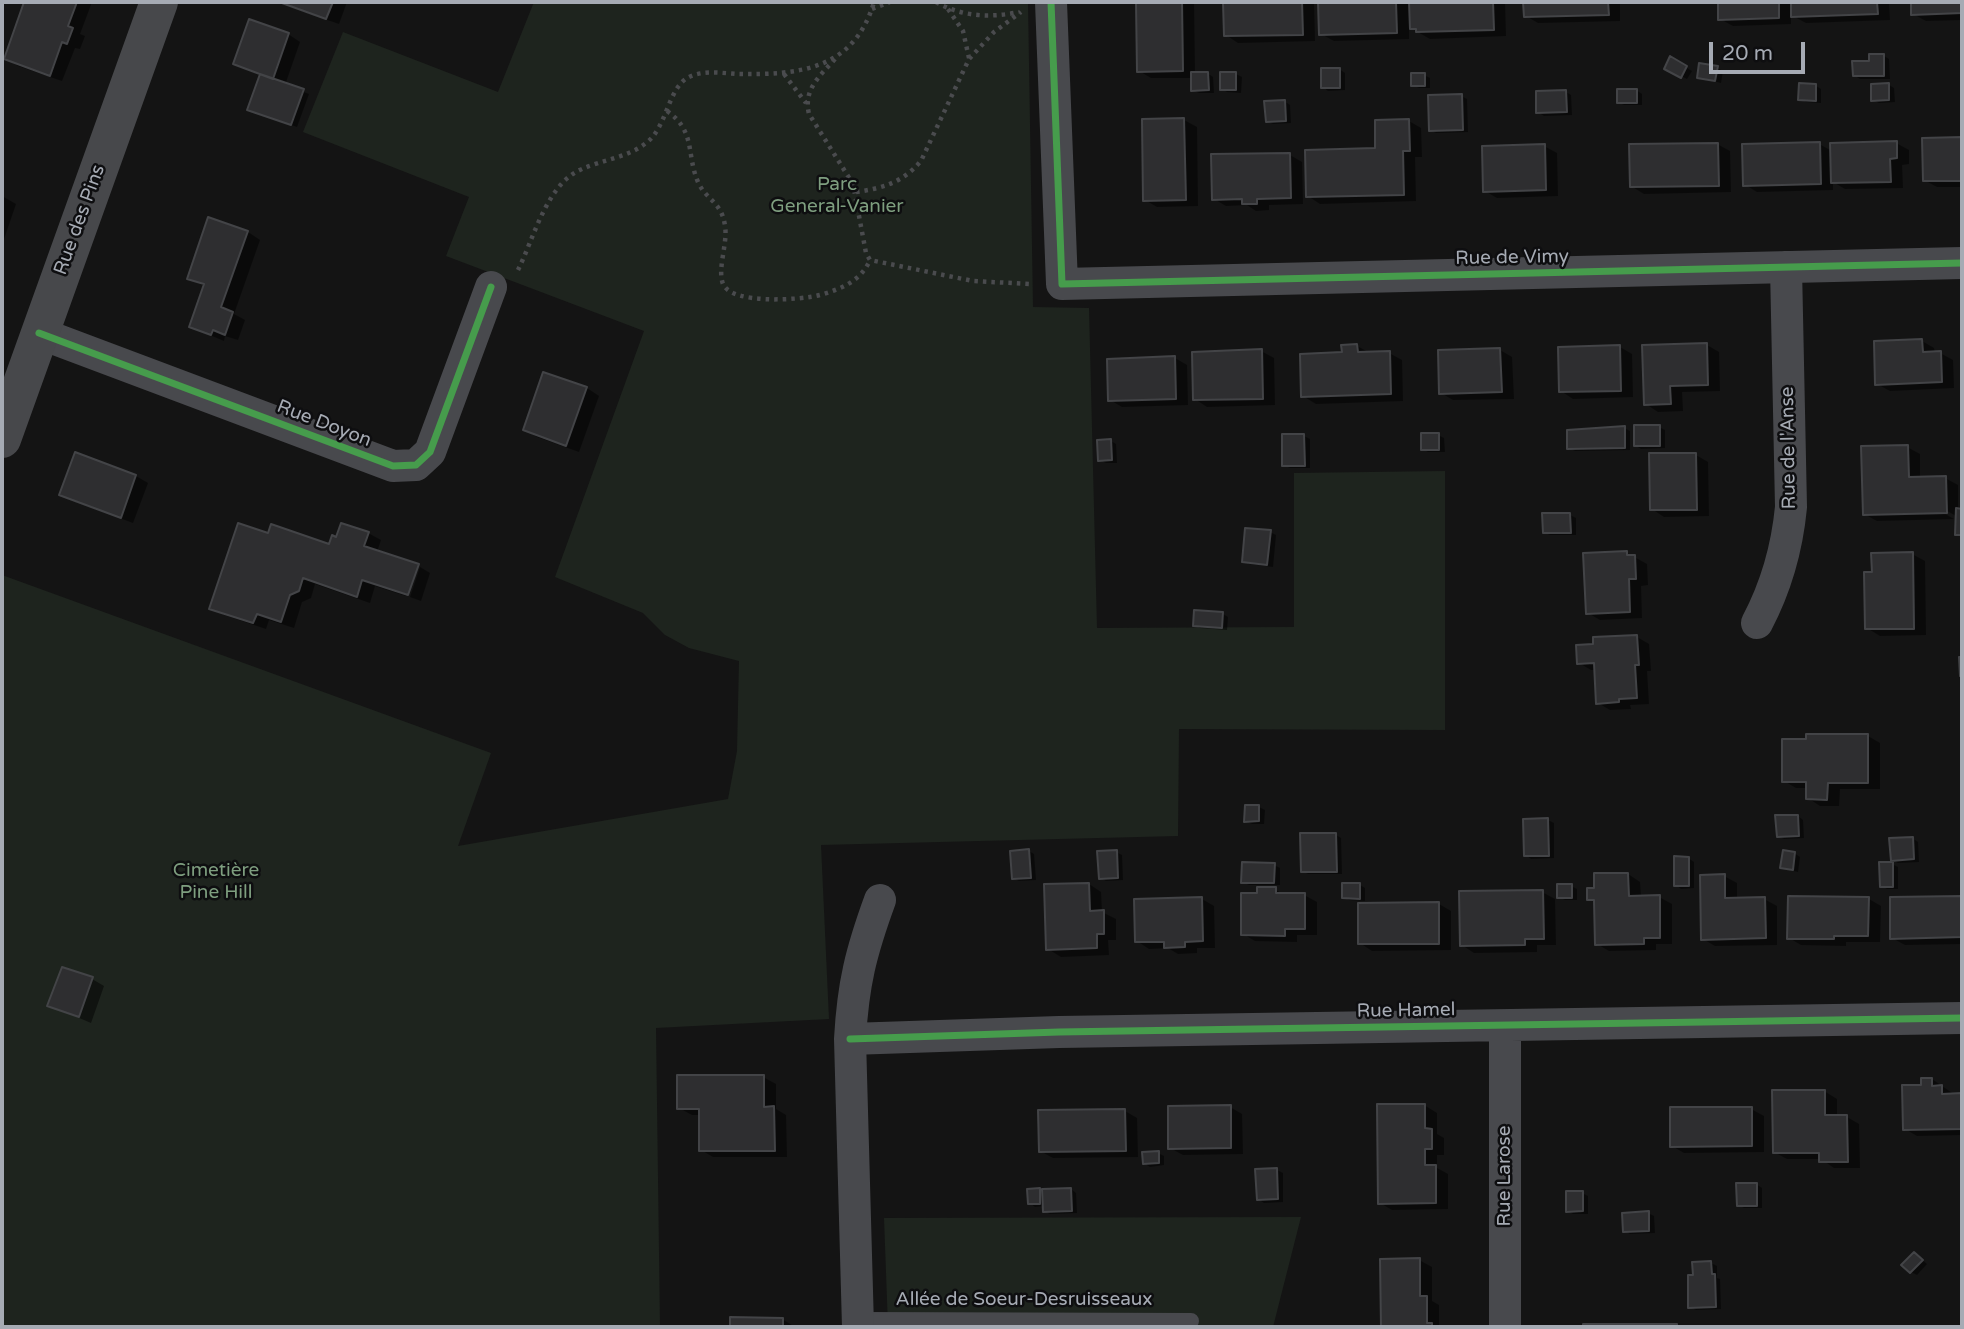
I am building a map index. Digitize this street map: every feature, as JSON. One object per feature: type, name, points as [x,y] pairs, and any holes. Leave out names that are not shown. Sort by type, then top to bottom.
[{"type":"street","name":"Rue des Pins","points":[[2,439],[159,2]]},
{"type":"street","points":[[1051,2],[1062,284]]},
{"type":"street","name":"Rue de Vimy","points":[[1062,284],[1962,263]]},
{"type":"street","name":"Rue de l'Anse","points":[[1757,623],[1779,575],[1788,540],[1791,507],[1786,267]]},
{"type":"street","name":"Rue Doyon","points":[[39,333],[393,466],[416,466],[430,452],[491,287]]},
{"type":"street","points":[[858,1324],[850,1039],[852,993],[862,948],[880,900]]},
{"type":"street","name":"Rue Hamel","points":[[850,1039],[1059,1032],[1962,1018]]},
{"type":"street","name":"Rue Larose","points":[[1505,1026],[1506,1327]]},
{"type":"lane","name":"Allée de Soeur-Desruisseaux","points":[[858,1324],[1191,1321]]},
{"type":"path","points":[[491,287],[507,281],[518,270],[553,194],[567,177],[579,169],[647,143],[656,132],[679,86],[688,77],[710,73],[784,73],[815,65],[851,46],[861,34],[874,2]]},
{"type":"path","points":[[872,9],[890,2]]},
{"type":"path","points":[[856,192],[889,186],[902,180],[921,161],[969,58],[994,32],[1022,11],[992,16],[961,13],[936,2]]},
{"type":"path","points":[[947,8],[963,31],[969,58]]},
{"type":"path","points":[[806,104],[813,84],[838,55]]},
{"type":"path","points":[[784,73],[806,104],[809,114],[845,169],[856,192],[866,253],[870,260],[989,283],[1062,284]]},
{"type":"path","points":[[667,111],[683,126],[691,148],[697,181],[721,210],[726,237],[723,284],[729,291],[766,300],[817,296],[855,280],[870,260]]},
{"type":"green space","points":[[534,2],[1028,2],[1033,307],[1089,308],[1097,628],[1294,627],[1294,473],[1445,471],[1445,730],[1179,729],[1178,836],[821,845],[829,1019],[656,1028],[660,1327],[2,1327],[2,575],[491,753],[458,846],[728,799],[737,751],[739,661],[689,648],[665,635],[643,613],[555,577],[644,331],[446,256],[469,197],[303,132],[343,32],[498,92]]},
{"type":"green space","points":[[1301,1217],[1273,1327],[888,1327],[884,1218]]},
{"type":"building","points":[[24,2],[77,2],[68,26],[73,28],[67,44],[62,42],[50,76],[4,59]]},
{"type":"building","points":[[279,2],[333,2],[326,19]]},
{"type":"building","points":[[1136,2],[1182,2],[1183,71],[1137,72]]},
{"type":"building","points":[[1223,2],[1302,2],[1303,35],[1224,36]]},
{"type":"building","points":[[1318,2],[1396,2],[1397,33],[1319,35]]},
{"type":"building","points":[[1409,2],[1493,2],[1494,30],[1416,32],[1416,29],[1410,29]]},
{"type":"building","points":[[1523,2],[1608,2],[1609,15],[1524,17]]},
{"type":"building","points":[[1718,2],[1779,2],[1779,18],[1718,20]]},
{"type":"building","points":[[1791,2],[1877,2],[1878,14],[1791,17]]},
{"type":"building","points":[[1911,2],[1962,2],[1962,13],[1911,15]]},
{"type":"building","points":[[249,19],[289,33],[273,79],[233,64]]},
{"type":"building","points":[[1869,54],[1884,54],[1884,76],[1853,76],[1852,61],[1869,61]]},
{"type":"building","points":[[1670,56],[1687,66],[1681,78],[1664,69]]},
{"type":"building","points":[[1699,63],[1718,66],[1715,81],[1697,78]]},
{"type":"building","points":[[1321,68],[1340,68],[1340,88],[1321,88]]},
{"type":"building","points":[[1191,72],[1208,72],[1209,90],[1191,91]]},
{"type":"building","points":[[1220,72],[1236,72],[1236,90],[1220,90]]},
{"type":"building","points":[[1411,73],[1425,73],[1425,86],[1411,86]]},
{"type":"building","points":[[260,74],[304,89],[291,125],[247,110]]},
{"type":"building","points":[[1799,83],[1816,84],[1816,101],[1798,100]]},
{"type":"building","points":[[1889,83],[1889,100],[1871,101],[1871,84]]},
{"type":"building","points":[[1617,89],[1637,89],[1637,103],[1617,103]]},
{"type":"building","points":[[1566,90],[1567,112],[1536,113],[1536,91]]},
{"type":"building","points":[[1462,94],[1463,130],[1429,131],[1428,95]]},
{"type":"building","points":[[1285,100],[1286,121],[1266,122],[1264,101]]},
{"type":"building","points":[[1184,118],[1186,200],[1143,201],[1142,119]]},
{"type":"building","points":[[1409,119],[1410,151],[1403,151],[1404,195],[1306,197],[1305,150],[1375,148],[1375,120]]},
{"type":"building","points":[[1962,137],[1962,181],[1923,181],[1922,138]]},
{"type":"building","points":[[1897,141],[1897,158],[1890,159],[1891,182],[1831,183],[1830,143]]},
{"type":"building","points":[[1820,142],[1821,184],[1743,186],[1742,144]]},
{"type":"building","points":[[1718,143],[1719,186],[1630,187],[1629,144]]},
{"type":"building","points":[[1545,144],[1546,190],[1483,192],[1482,146]]},
{"type":"building","points":[[1290,153],[1291,198],[1257,199],[1257,204],[1242,204],[1242,199],[1212,200],[1211,154]]},
{"type":"building","points":[[208,217],[248,231],[221,307],[233,312],[225,335],[213,330],[211,335],[189,327],[204,284],[187,279]]},
{"type":"building","points":[[1922,339],[1923,352],[1941,351],[1942,382],[1875,385],[1874,341]]},
{"type":"building","points":[[1707,343],[1708,385],[1670,386],[1671,404],[1644,405],[1642,345]]},
{"type":"building","points":[[1357,344],[1358,352],[1390,351],[1391,394],[1301,397],[1300,354],[1342,352],[1341,345]]},
{"type":"building","points":[[1620,345],[1621,391],[1559,392],[1558,347]]},
{"type":"building","points":[[1500,348],[1502,392],[1439,394],[1438,350]]},
{"type":"building","points":[[1262,349],[1263,399],[1193,400],[1192,352]]},
{"type":"building","points":[[1175,356],[1176,399],[1108,401],[1107,359]]},
{"type":"building","points":[[543,372],[587,387],[566,446],[523,430]]},
{"type":"building","points":[[1634,425],[1660,425],[1660,446],[1634,446]]},
{"type":"building","points":[[1625,426],[1625,448],[1567,449],[1567,430]]},
{"type":"building","points":[[1421,433],[1439,433],[1439,450],[1421,450]]},
{"type":"building","points":[[1282,434],[1304,434],[1305,466],[1282,466]]},
{"type":"building","points":[[1111,439],[1112,460],[1098,461],[1097,440]]},
{"type":"building","points":[[1908,445],[1909,477],[1946,476],[1947,513],[1863,515],[1861,446]]},
{"type":"building","points":[[75,452],[136,475],[121,518],[59,495]]},
{"type":"building","points":[[1649,453],[1696,453],[1697,510],[1650,510]]},
{"type":"building","points":[[1956,508],[1962,509],[1962,535],[1955,535]]},
{"type":"building","points":[[1542,513],[1570,513],[1571,533],[1543,533]]},
{"type":"building","points":[[238,523],[268,533],[271,524],[329,544],[332,535],[336,537],[341,523],[369,532],[364,546],[419,564],[408,595],[362,580],[357,597],[303,578],[299,591],[290,595],[281,622],[257,614],[253,623],[209,609]]},
{"type":"building","points":[[1245,528],[1271,530],[1267,565],[1242,562]]},
{"type":"building","points":[[1627,551],[1627,555],[1635,555],[1636,579],[1629,579],[1630,612],[1586,614],[1583,553]]},
{"type":"building","points":[[1913,552],[1914,629],[1865,629],[1864,572],[1872,572],[1871,553]]},
{"type":"building","points":[[1194,610],[1223,612],[1222,628],[1193,626]]},
{"type":"building","points":[[1637,635],[1637,698],[1596,704],[1594,663],[1577,664],[1576,645],[1593,644],[1593,637]]},
{"type":"building","points":[[1959,657],[1962,657],[1960,676]]},
{"type":"building","points":[[1806,734],[1868,734],[1868,783],[1828,783],[1827,800],[1806,799],[1806,782],[1782,782],[1782,739],[1806,739]]},
{"type":"building","points":[[1245,805],[1259,805],[1259,821],[1244,822]]},
{"type":"building","points":[[1775,815],[1798,815],[1799,836],[1777,837]]},
{"type":"building","points":[[1548,818],[1549,856],[1524,856],[1523,819]]},
{"type":"building","points":[[1300,833],[1336,833],[1337,872],[1301,872]]},
{"type":"building","points":[[1913,837],[1914,859],[1891,861],[1889,838]]},
{"type":"building","points":[[1029,849],[1031,878],[1012,879],[1010,851]]},
{"type":"building","points":[[1117,850],[1118,878],[1099,879],[1097,851]]},
{"type":"building","points":[[1783,850],[1795,852],[1793,870],[1780,868]]},
{"type":"building","points":[[1674,856],[1689,857],[1689,886],[1674,886]]},
{"type":"building","points":[[1242,862],[1275,863],[1274,883],[1241,883]]},
{"type":"building","points":[[1879,862],[1893,862],[1893,887],[1880,887]]},
{"type":"building","points":[[1594,873],[1628,873],[1629,896],[1660,895],[1660,938],[1644,938],[1644,944],[1595,945],[1594,900],[1587,900],[1587,888],[1594,888]]},
{"type":"building","points":[[1725,874],[1725,898],[1765,897],[1766,938],[1701,940],[1700,875]]},
{"type":"building","points":[[1089,883],[1090,911],[1104,910],[1104,934],[1097,934],[1097,948],[1046,950],[1044,884]]},
{"type":"building","points":[[1342,883],[1360,883],[1360,899],[1342,898]]},
{"type":"building","points":[[1557,884],[1572,884],[1572,898],[1557,898]]},
{"type":"building","points":[[1257,887],[1276,887],[1276,893],[1305,893],[1305,929],[1285,929],[1285,936],[1241,935],[1241,893],[1257,893]]},
{"type":"building","points":[[1543,890],[1544,939],[1525,939],[1525,945],[1460,946],[1459,891]]},
{"type":"building","points":[[1788,896],[1869,897],[1868,936],[1787,939]]},
{"type":"building","points":[[1962,896],[1962,937],[1890,939],[1890,897]]},
{"type":"building","points":[[1202,897],[1203,941],[1185,942],[1185,947],[1164,948],[1164,942],[1135,942],[1134,899]]},
{"type":"building","points":[[1439,902],[1439,944],[1358,944],[1358,903]]},
{"type":"building","points":[[62,967],[93,977],[79,1017],[47,1006]]},
{"type":"building","points":[[677,1075],[764,1075],[764,1107],[774,1106],[775,1151],[699,1151],[699,1109],[677,1109]]},
{"type":"building","points":[[1921,1078],[1932,1078],[1932,1086],[1942,1085],[1942,1094],[1962,1093],[1962,1129],[1903,1130],[1902,1085],[1921,1085]]},
{"type":"building","points":[[1772,1090],[1825,1090],[1825,1115],[1847,1115],[1848,1162],[1819,1162],[1819,1153],[1773,1153]]},
{"type":"building","points":[[1377,1104],[1425,1104],[1425,1128],[1432,1129],[1432,1149],[1425,1149],[1425,1165],[1436,1165],[1436,1203],[1378,1204]]},
{"type":"building","points":[[1231,1105],[1231,1148],[1168,1149],[1168,1106]]},
{"type":"building","points":[[1670,1107],[1752,1107],[1752,1146],[1670,1147]]},
{"type":"building","points":[[1125,1109],[1126,1151],[1039,1152],[1038,1110]]},
{"type":"building","points":[[1159,1151],[1159,1163],[1143,1164],[1142,1152]]},
{"type":"building","points":[[1277,1168],[1278,1199],[1257,1200],[1255,1169]]},
{"type":"building","points":[[1736,1183],[1757,1183],[1757,1206],[1737,1206]]},
{"type":"building","points":[[1040,1188],[1040,1204],[1028,1204],[1027,1189]]},
{"type":"building","points":[[1071,1188],[1072,1211],[1043,1212],[1042,1189]]},
{"type":"building","points":[[1566,1191],[1583,1191],[1583,1211],[1566,1212]]},
{"type":"building","points":[[1649,1211],[1649,1231],[1623,1232],[1622,1213]]},
{"type":"building","points":[[1914,1252],[1923,1260],[1910,1273],[1901,1265]]},
{"type":"building","points":[[1420,1258],[1420,1296],[1427,1296],[1427,1323],[1432,1323],[1432,1327],[1381,1327],[1380,1259]]},
{"type":"building","points":[[1711,1261],[1712,1274],[1715,1274],[1716,1307],[1688,1308],[1688,1275],[1693,1275],[1692,1262]]},
{"type":"building","points":[[730,1317],[783,1318],[783,1327],[730,1327]]},
{"type":"building","points":[[1583,1324],[1677,1324],[1677,1327],[1583,1327]]},
{"type":"cycle path","points":[[1051,2],[1062,284],[1962,263]]},
{"type":"cycle path","points":[[39,333],[393,466],[416,465],[430,452],[491,287]]},
{"type":"cycle path","points":[[850,1039],[1059,1032],[1962,1018]]},
{"type":"park label","name":"Parc General-Vanier","points":[[837,196]]},
{"type":"park label","name":"Cimetière Pine Hill","points":[[216,882]]}]
